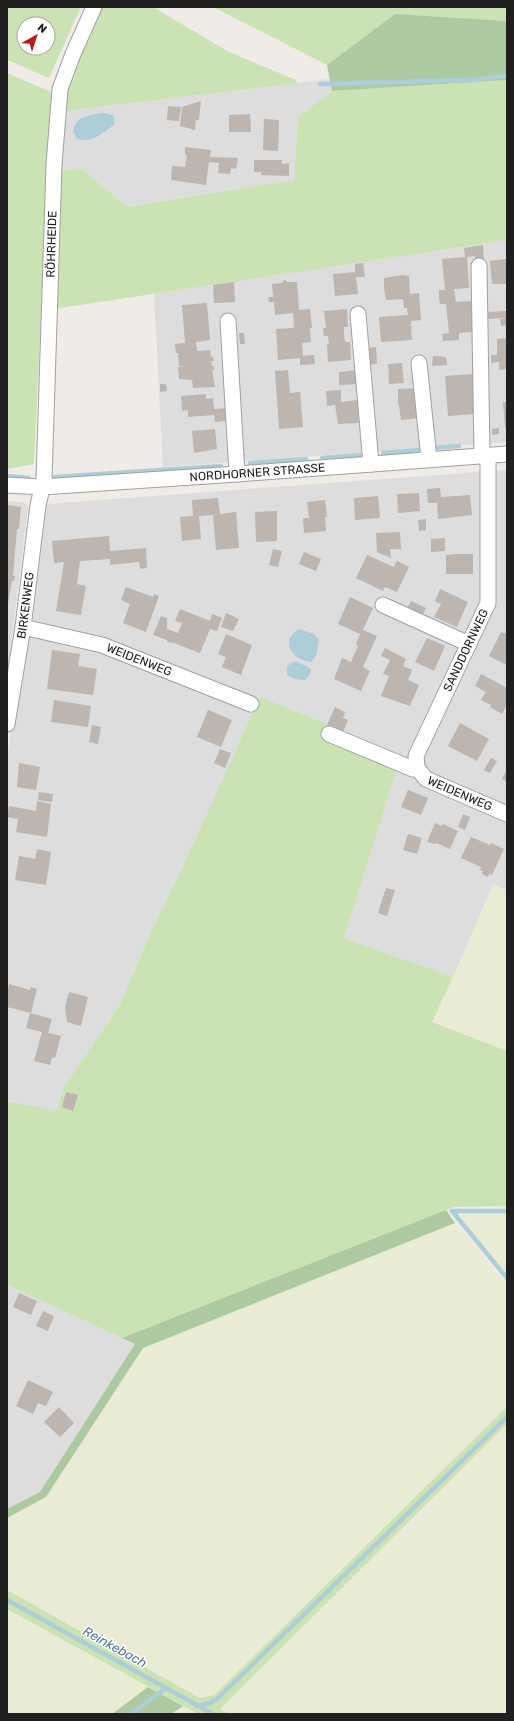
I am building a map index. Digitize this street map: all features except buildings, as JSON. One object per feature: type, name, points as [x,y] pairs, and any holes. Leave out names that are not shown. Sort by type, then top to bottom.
[{"type":"street","name":"RÖHRHEIDE","points":[[42,487],[44,472],[54,165],[60,89],[73,54],[94,7]]},
{"type":"street","name":"SANDDORNWEG","points":[[417,768],[416,756],[488,603],[479,266]]},
{"type":"street","points":[[358,314],[371,464]]},
{"type":"street","points":[[228,321],[238,474]]},
{"type":"street","points":[[419,363],[429,459]]},
{"type":"street","name":"NORDHORNER STRASSE","points":[[7,485],[42,487],[507,454]]},
{"type":"street","name":"BIRKENWEG","points":[[7,724],[23,627],[38,504],[42,487]]},
{"type":"street","points":[[383,605],[469,644]]},
{"type":"street","name":"WEIDENWEG","points":[[23,627],[102,645],[251,704]]},
{"type":"street","points":[[330,734],[413,769],[417,768]]},
{"type":"street","name":"WEIDENWEG","points":[[417,768],[426,779],[507,814]]},
{"type":"shaded area","points":[[329,79],[332,91],[298,117],[294,180],[127,207],[82,169],[59,170],[64,111]]},
{"type":"shaded area","points":[[507,240],[507,442],[163,467],[154,293]]},
{"type":"shaded area","points":[[507,470],[507,890],[493,885],[453,977],[344,938],[397,769],[321,737],[327,725],[180,873],[151,932],[120,1004],[63,1089],[57,1111],[7,1101],[7,760],[45,504]]},
{"type":"shaded area","points":[[7,501],[22,502],[28,506],[7,678]]},
{"type":"shaded area","points":[[7,1285],[135,1344],[40,1492],[7,1509]]},
{"type":"green space","points":[[7,7],[81,7],[49,78],[7,60]]},
{"type":"green space","points":[[102,7],[153,7],[229,52],[296,80],[297,83],[64,111],[66,90]]},
{"type":"green space","points":[[213,7],[507,7],[507,21],[395,14],[327,65]]},
{"type":"green space","points":[[395,14],[507,21],[507,80],[332,91],[327,65]]},
{"type":"green space","points":[[7,73],[51,92],[34,464],[7,469]]},
{"type":"green space","points":[[507,80],[507,240],[54,309],[59,170],[82,169],[127,207],[294,180],[298,117],[332,91]]},
{"type":"green space","points":[[260,697],[327,724],[321,737],[397,769],[344,938],[453,977],[432,1022],[507,1051],[507,1206],[454,1207],[122,1338],[7,1285],[7,1101],[57,1111],[63,1089],[120,1004],[151,932],[180,873]]},
{"type":"green space","points":[[493,884],[507,890],[507,1051],[432,1022]]},
{"type":"green space","points":[[446,1210],[455,1223],[143,1348],[46,1497],[7,1518],[7,1509],[40,1492],[135,1344],[122,1338]]},
{"type":"green space","points":[[507,1212],[507,1275],[455,1213]]},
{"type":"green space","points":[[455,1223],[507,1285],[507,1407],[214,1695],[200,1698],[7,1590],[7,1518],[46,1497],[143,1348]]},
{"type":"green space","points":[[507,1407],[507,1424],[220,1709],[229,1714],[198,1714],[7,1609],[7,1590],[200,1698],[214,1695]]},
{"type":"green space","points":[[507,1424],[507,1714],[229,1714],[220,1709]]},
{"type":"green space","points":[[7,1609],[148,1687],[112,1714],[7,1714]]},
{"type":"green space","points":[[148,1687],[183,1706],[171,1714],[112,1714]]},
{"type":"green space","points":[[183,1706],[198,1714],[171,1714]]},
{"type":"water","points":[[100,113],[112,115],[115,121],[114,125],[91,139],[81,140],[76,138],[73,131],[77,122],[86,116]]},
{"type":"water","points":[[299,629],[314,634],[319,640],[316,656],[311,662],[298,658],[290,649],[290,639]]},
{"type":"water","points":[[295,661],[311,670],[309,676],[305,680],[295,679],[287,675],[287,666]]},
{"type":"waterway","points":[[320,84],[470,80],[507,76]]},
{"type":"waterway","points":[[435,448],[459,446]]},
{"type":"waterway","points":[[383,453],[420,450]]},
{"type":"waterway","points":[[322,458],[361,455]]},
{"type":"waterway","points":[[250,463],[306,459]]},
{"type":"waterway","points":[[55,477],[221,466]]},
{"type":"waterway","points":[[7,476],[29,478]]},
{"type":"waterway","points":[[452,1211],[507,1278]]},
{"type":"waterway","points":[[452,1211],[507,1211]]},
{"type":"waterway","points":[[197,1706],[210,1703],[218,1698],[507,1417]]},
{"type":"waterway","name":"Reinkebach","points":[[7,1600],[213,1714]]},
{"type":"waterway","points":[[131,1714],[166,1688]]}]
